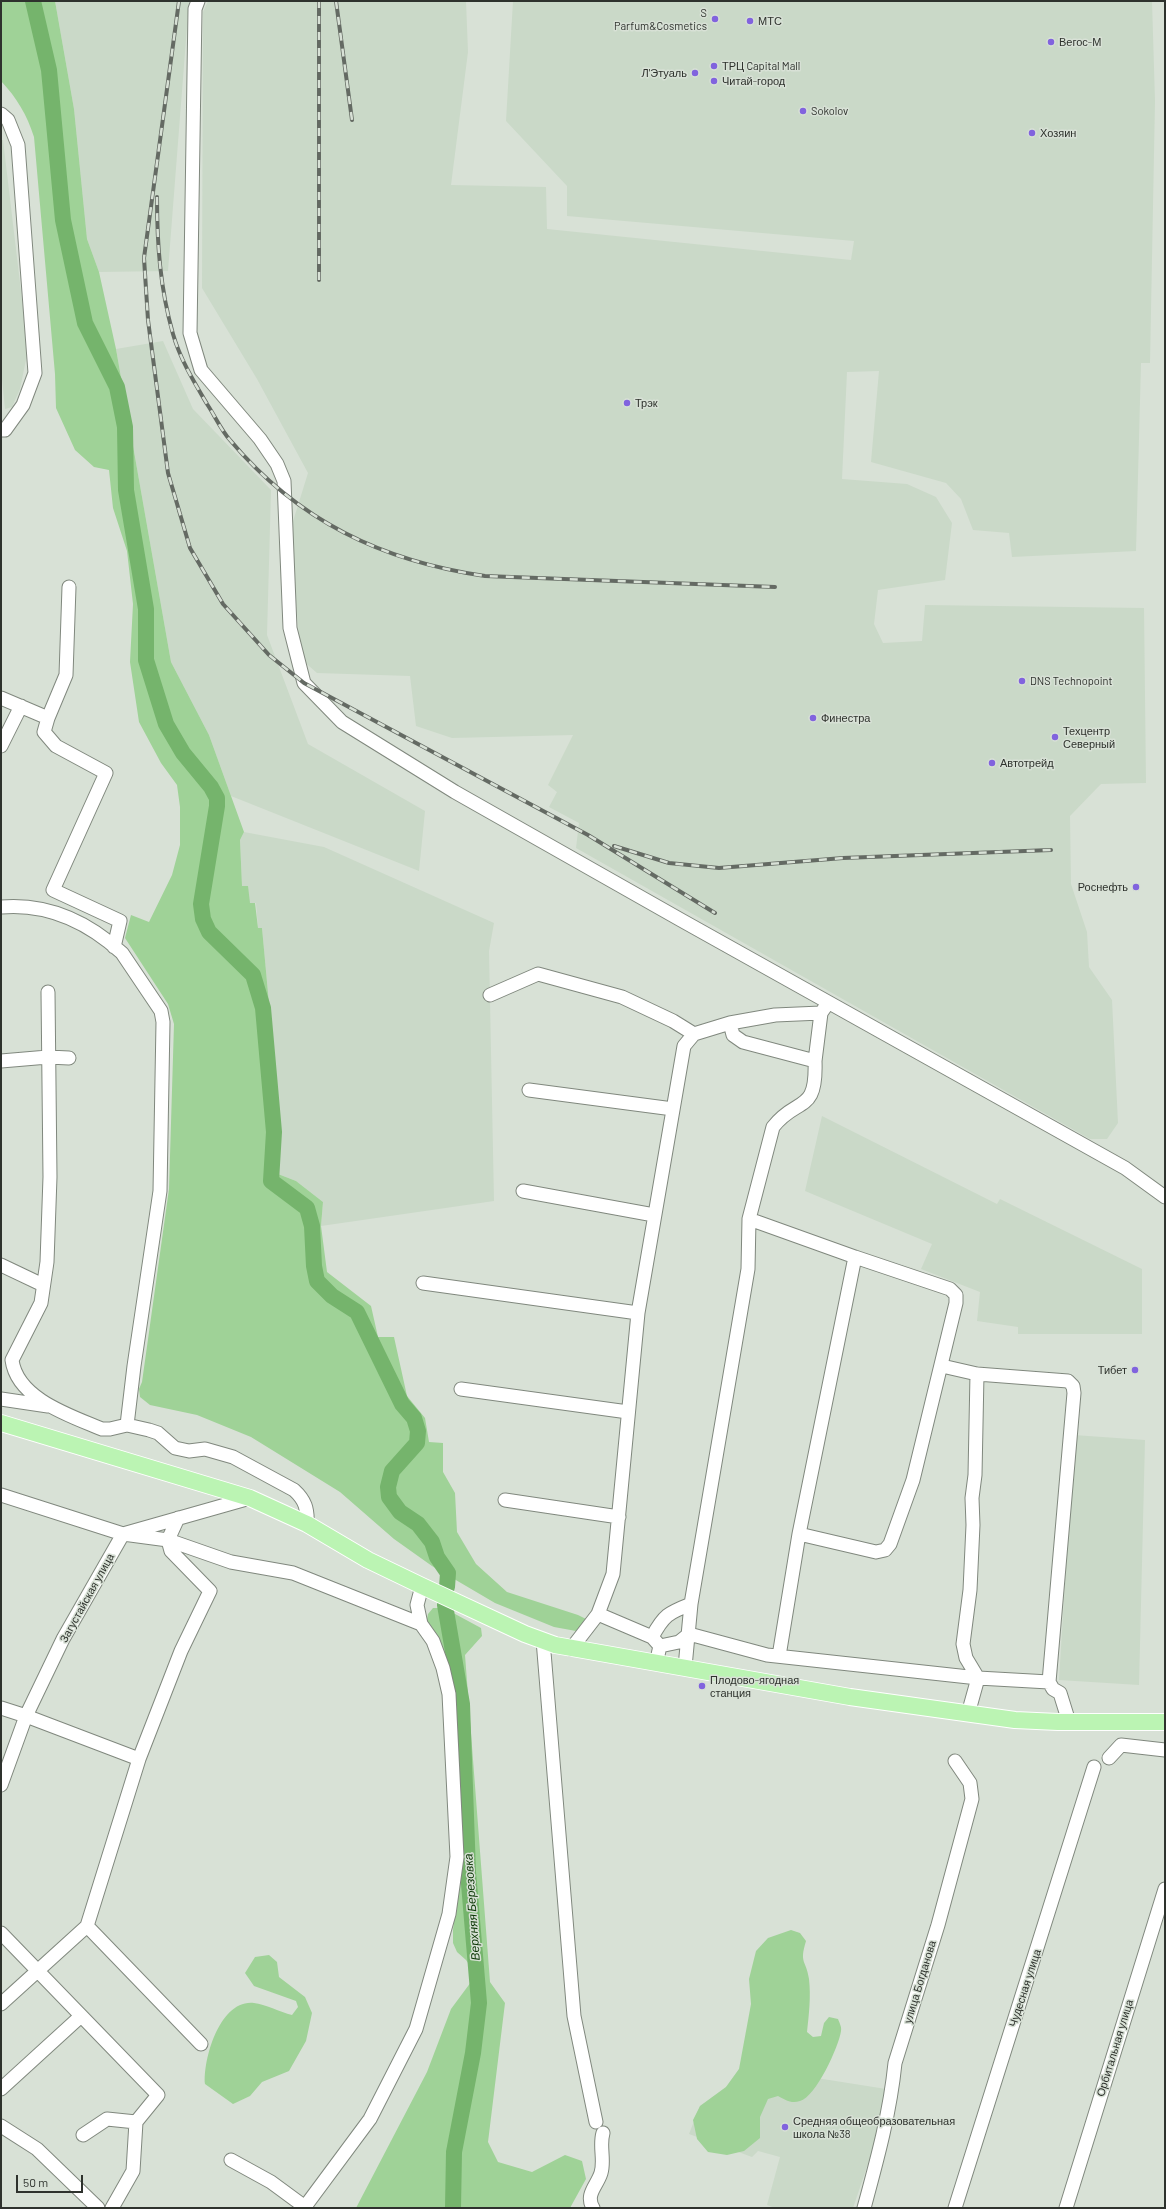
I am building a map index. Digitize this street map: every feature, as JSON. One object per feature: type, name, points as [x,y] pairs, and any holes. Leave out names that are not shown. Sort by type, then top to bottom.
[{"type":"main road","points":[[1,1423],[215,1486],[250,1498],[307,1524],[368,1560],[422,1586],[525,1634],[571,1649],[656,1662],[850,1697],[1015,1720],[1069,1722],[1165,1722]]},
{"type":"street","points":[[198,1],[195,9],[190,334],[200,370],[260,439],[277,464],[284,481],[290,628],[304,683],[342,722],[455,792],[825,1008],[1124,1168],[1165,1197]]},
{"type":"street","points":[[1,114],[8,120],[18,145],[35,373],[23,405],[4,430],[1,430]]},
{"type":"street","points":[[68,588],[66,675],[48,718],[44,732],[56,746],[106,773],[53,890],[120,921],[114,946]]},
{"type":"street","points":[[1,698],[48,718]]},
{"type":"street","points":[[1,746],[21,706]]},
{"type":"street","points":[[1,907],[18,906],[49,910],[72,919],[114,946],[122,953],[160,1011],[163,1022],[160,1191],[134,1366],[128,1425]]},
{"type":"street","points":[[490,995],[538,974],[622,997],[673,1021],[694,1034]]},
{"type":"street","points":[[48,992],[50,1177],[47,1262],[41,1303],[12,1360],[13,1368],[18,1378],[48,1406]]},
{"type":"street","points":[[571,1649],[598,1614],[613,1574],[638,1312],[684,1046],[694,1034],[730,1023],[825,1008]]},
{"type":"street","points":[[685,1667],[691,1604],[748,1269],[750,1248],[749,1219],[773,1127],[777,1121],[809,1100],[815,1083],[815,1061],[825,1008]]},
{"type":"street","points":[[730,1023],[733,1035],[744,1042],[815,1061]]},
{"type":"street","points":[[1,1061],[48,1057],[69,1058]]},
{"type":"street","points":[[529,1090],[673,1109]]},
{"type":"street","points":[[523,1191],[654,1215]]},
{"type":"street","points":[[749,1219],[854,1257],[950,1289],[956,1295],[956,1303],[942,1366],[913,1480],[890,1544],[885,1550],[876,1552],[798,1534]]},
{"type":"street","points":[[780,1656],[798,1534],[854,1257]]},
{"type":"street","points":[[1,1266],[43,1285]]},
{"type":"street","points":[[423,1283],[638,1312]]},
{"type":"street","points":[[942,1366],[977,1374],[1068,1381],[1073,1386],[1073,1401],[1048,1682],[1053,1689],[1060,1692],[1069,1722]]},
{"type":"street","points":[[968,1714],[978,1678],[966,1658],[963,1644],[970,1590],[973,1525],[972,1498],[975,1475],[977,1374]]},
{"type":"street","points":[[461,1389],[628,1412]]},
{"type":"street","points":[[1,1399],[48,1406],[102,1429],[110,1429],[128,1425],[158,1433],[175,1448],[183,1450],[205,1449],[233,1457],[294,1490],[302,1497],[308,1511],[307,1524]]},
{"type":"street","points":[[1,1495],[123,1534],[168,1540],[230,1562],[293,1573],[421,1624]]},
{"type":"street","points":[[123,1534],[250,1498]]},
{"type":"street","points":[[505,1500],[619,1517]]},
{"type":"street","points":[[1,2004],[87,1926],[139,1759],[181,1651],[210,1591],[171,1551],[168,1540],[178,1518]]},
{"type":"street","name":"Загустайская улица","points":[[1,1785],[26,1716],[63,1639],[123,1534]]},
{"type":"street","points":[[231,2160],[271,2182],[305,2208],[370,2120],[416,2029],[449,1914],[457,1857],[449,1694],[443,1668],[433,1641],[421,1624],[417,1605],[422,1586]]},
{"type":"street","points":[[656,1662],[656,1641],[662,1619],[675,1610],[691,1604]]},
{"type":"street","points":[[598,1614],[656,1641],[679,1642],[689,1634]]},
{"type":"street","points":[[689,1634],[780,1656],[961,1678],[1048,1682]]},
{"type":"street","points":[[543,1640],[574,2016],[600,2127],[602,2167],[599,2178],[591,2192],[590,2199],[593,2208]]},
{"type":"street","points":[[1,1708],[139,1759]]},
{"type":"street","points":[[1109,1758],[1121,1745],[1165,1750]]},
{"type":"street","name":"улица Богданова","points":[[864,2208],[882,2141],[894,2086],[895,2063],[938,1925],[972,1799],[970,1783],[955,1761]]},
{"type":"street","name":"Чудесная улица","points":[[955,2208],[1094,1767]]},
{"type":"street","name":"Орбитальная улица","points":[[1066,2208],[1165,1889]]},
{"type":"street","points":[[87,1926],[201,2044]]},
{"type":"street","points":[[1,1933],[158,2095],[136,2122],[133,2171],[112,2208]]},
{"type":"street","points":[[1,2089],[82,2016]]},
{"type":"street","points":[[83,2134],[107,2119],[136,2122]]},
{"type":"street","points":[[1,2126],[37,2149],[98,2208]]},
{"type":"shaded area","points":[[55,1],[189,1],[168,271],[99,272],[87,239],[74,109]]},
{"type":"shaded area","points":[[208,1],[466,1],[468,52],[451,185],[546,187],[547,229],[851,260],[854,241],[567,216],[567,186],[506,121],[513,1],[1152,1],[1155,101],[1150,363],[1141,363],[1136,551],[1012,557],[1009,533],[973,530],[961,499],[946,483],[871,462],[879,371],[847,372],[842,479],[907,484],[936,497],[952,523],[945,580],[878,590],[874,624],[883,643],[922,641],[925,605],[1144,608],[1146,783],[1101,784],[1070,816],[1071,884],[1087,932],[1089,967],[1112,1000],[1118,1123],[1107,1139],[1090,1139],[576,848],[579,823],[549,807],[557,792],[548,785],[573,735],[452,738],[416,726],[410,676],[317,673],[301,659],[290,531],[308,473],[257,379],[202,288],[203,12]]},
{"type":"shaded area","points":[[1,140],[3,140],[28,350],[20,389],[12,407],[5,409],[1,369]]},
{"type":"shaded area","points":[[163,341],[193,409],[271,490],[267,635],[308,744],[425,811],[419,871],[231,796],[209,735],[171,662],[116,349]]},
{"type":"shaded area","points":[[244,832],[324,847],[494,923],[489,951],[494,1201],[321,1226],[323,1202],[296,1181],[278,1174],[277,1090],[262,928],[258,928],[256,903],[250,904],[242,886],[240,840]]},
{"type":"shaded area","points":[[822,1116],[997,1204],[1000,1199],[1142,1269],[1142,1334],[1018,1334],[1018,1327],[977,1321],[980,1292],[921,1269],[932,1244],[805,1191]]},
{"type":"shaded area","points":[[1074,1435],[1145,1440],[1139,1685],[1059,1680]]},
{"type":"shaded area","name":"Средняя общеобразовательная школа №38","points":[[739,2069],[804,2076],[886,2089],[877,2137],[853,2208],[775,2208],[767,2205],[780,2157],[758,2151],[752,2157],[689,2134],[700,2106],[726,2087]]},
{"type":"green space","points":[[1,1],[55,1],[74,109],[87,239],[99,272],[116,349],[171,662],[209,735],[244,832],[240,840],[242,886],[248,886],[250,903],[255,903],[258,928],[262,928],[277,1090],[278,1174],[296,1181],[323,1202],[321,1226],[327,1272],[371,1306],[378,1337],[394,1337],[407,1396],[425,1418],[429,1442],[443,1443],[443,1472],[455,1493],[457,1532],[476,1564],[507,1592],[586,1619],[584,1627],[576,1631],[554,1627],[495,1603],[432,1566],[394,1539],[340,1492],[251,1437],[197,1415],[150,1405],[140,1397],[139,1389],[142,1382],[169,1189],[174,1024],[168,1004],[125,938],[131,915],[149,922],[172,875],[180,845],[180,807],[177,785],[161,763],[139,722],[130,662],[133,604],[127,551],[113,508],[109,470],[94,467],[75,450],[56,408],[55,374],[34,137],[21,107],[1,81]]},
{"type":"green space","points":[[433,1608],[444,1608],[481,1628],[482,1636],[465,1655],[490,1982],[505,2003],[488,2142],[498,2162],[532,2172],[565,2155],[582,2161],[586,2179],[570,2208],[356,2208],[427,2072],[451,2009],[471,1982],[473,1970],[466,1960],[457,1952],[453,1943],[453,1930],[461,1858],[457,1701],[453,1682],[439,1640],[426,1624],[428,1614]]},
{"type":"green space","points":[[791,1930],[800,1933],[806,1941],[803,1958],[808,1973],[810,1992],[807,2032],[813,2037],[821,2036],[824,2023],[829,2017],[838,2019],[841,2029],[836,2048],[826,2070],[813,2090],[806,2097],[800,2101],[794,2102],[778,2096],[768,2099],[760,2117],[760,2138],[744,2151],[727,2155],[708,2152],[697,2139],[693,2120],[700,2106],[726,2087],[739,2069],[751,2004],[749,1979],[756,1951],[768,1938]]},
{"type":"green space","points":[[269,1955],[277,1962],[279,1977],[305,1997],[312,2013],[306,2041],[289,2071],[262,2082],[250,2096],[233,2104],[205,2084],[207,2060],[216,2033],[223,2020],[232,2010],[242,2004],[254,2003],[268,2006],[292,2015],[298,2007],[296,2001],[254,1986],[245,1973],[255,1957]]},
{"type":"waterway","points":[[33,1],[49,70],[63,220],[85,323],[117,387],[125,427],[126,490],[146,609],[146,660],[166,724],[183,753],[211,787],[217,798],[201,904],[203,919],[209,932],[253,975],[263,1008],[274,1132],[271,1181],[307,1208],[312,1226],[314,1266],[317,1281],[332,1296],[357,1312],[402,1404],[414,1418],[418,1431],[417,1443],[392,1471],[388,1487],[389,1497],[400,1512],[418,1524],[432,1542],[437,1557],[448,1573],[447,1587]]},
{"type":"waterway","name":"Верхняя Березовка","points":[[445,1605],[462,1704],[468,1872],[479,2003],[473,2053],[454,2152],[453,2208]]},
{"type":"railway","points":[[179,1],[144,258],[148,320],[168,473],[190,548],[223,604],[269,655],[304,683],[588,835],[715,913]]},
{"type":"railway","points":[[319,1],[319,280]]},
{"type":"railway","points":[[336,1],[352,120]]},
{"type":"railway","points":[[157,197],[162,283],[173,334],[183,361],[192,379],[230,440],[256,468],[284,493],[313,515],[344,533],[377,548],[411,560],[485,576],[775,587]]},
{"type":"railway","points":[[614,846],[669,863],[719,868],[843,858],[1051,850]]},
{"type":"place","name":"S Parfum&Cosmetics","points":[[715,19]]},
{"type":"place","name":"МТС","points":[[750,21]]},
{"type":"place","name":"Вегос-М","points":[[1051,42]]},
{"type":"place","name":"ТРЦ Capital Mall","points":[[714,66]]},
{"type":"place","name":"Л'Этуаль","points":[[695,73]]},
{"type":"place","name":"Читай-город","points":[[714,81]]},
{"type":"place","name":"Sokolov","points":[[803,111]]},
{"type":"place","name":"Хозяин","points":[[1032,133]]},
{"type":"place","name":"Трэк","points":[[627,403]]},
{"type":"place","name":"DNS Technopoint","points":[[1022,681]]},
{"type":"place","name":"Финестра","points":[[813,718]]},
{"type":"place","name":"Техцентр Северный","points":[[1055,737]]},
{"type":"place","name":"Автотрейд","points":[[992,763]]},
{"type":"place","name":"Роснефть","points":[[1136,887]]},
{"type":"place","name":"Тибет","points":[[1135,1370]]},
{"type":"place","name":"Плодово-ягодная станция","points":[[702,1686]]},
{"type":"place","name":"Средняя общеобразовательная школа №38","points":[[785,2127]]}]
